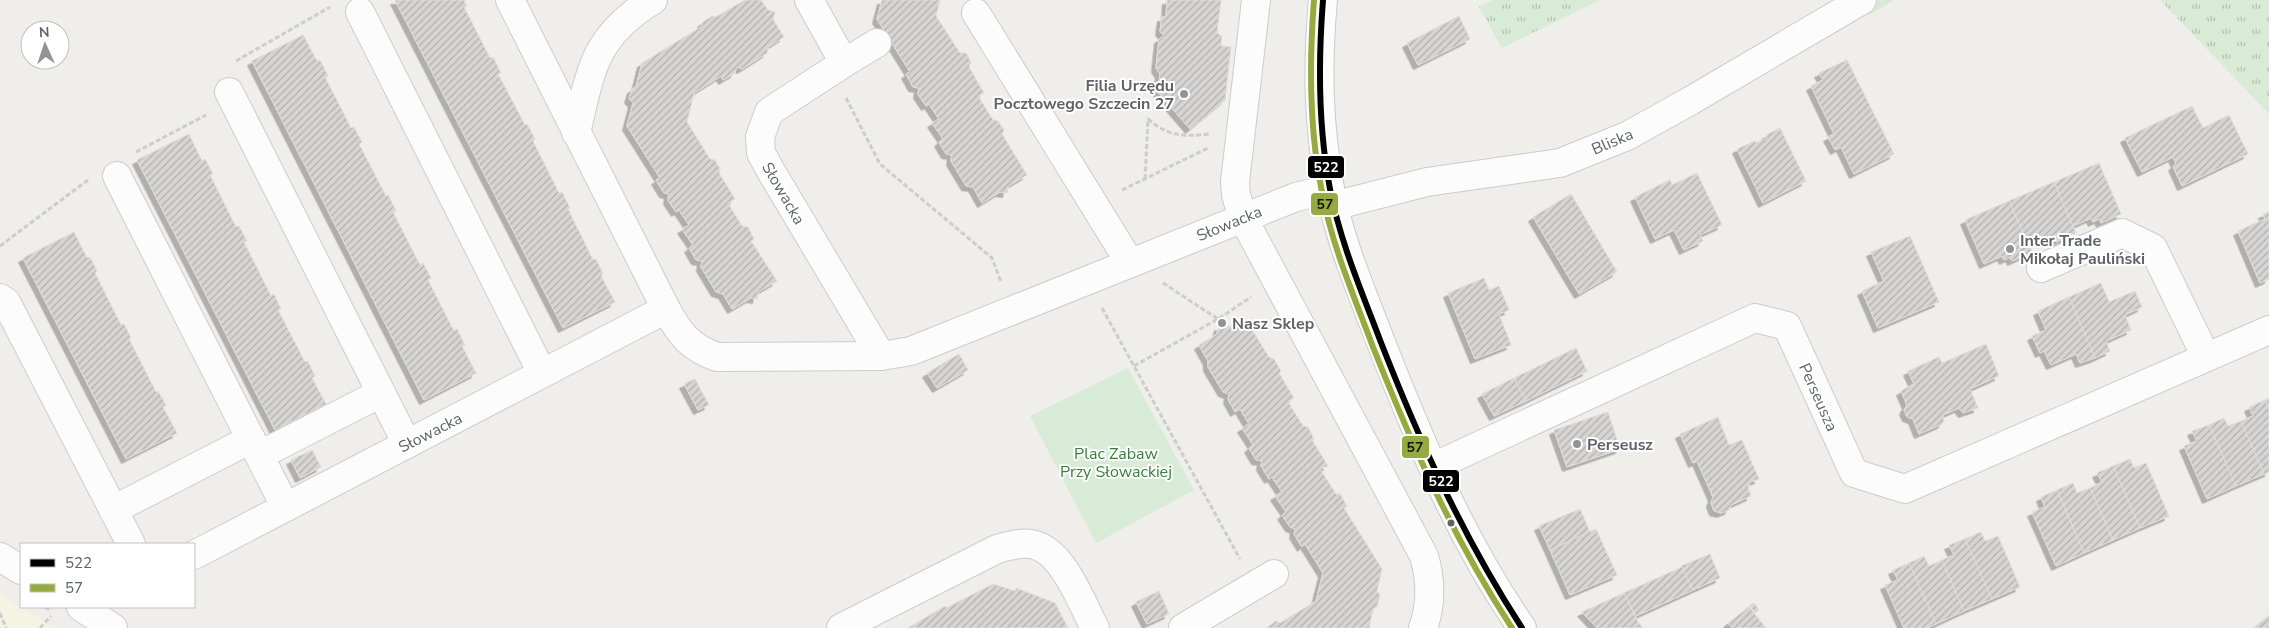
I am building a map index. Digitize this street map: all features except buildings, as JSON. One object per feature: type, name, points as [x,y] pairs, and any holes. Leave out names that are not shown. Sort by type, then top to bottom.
[{"type":"street","name":"Słowacka","points":[[510,0],[666,309],[680,333],[702,352],[717,357],[881,356],[911,351],[1086,279],[1296,197],[1331,197]]},
{"type":"street","points":[[576,133],[592,68],[599,52],[624,21],[653,0]]},
{"type":"street","points":[[809,0],[838,67]]},
{"type":"street","points":[[1256,0],[1235,182],[1236,194],[1244,218],[1424,556],[1429,572],[1430,588],[1429,607],[1423,628]]},
{"type":"street","points":[[1323,0],[1318,67],[1318,97],[1331,197],[1359,286],[1448,501],[1488,575],[1522,628]]},
{"type":"street","name":"Bliska","points":[[1331,197],[1560,162],[1627,136],[1862,0]]},
{"type":"street","points":[[360,12],[542,373]]},
{"type":"street","points":[[976,13],[1130,263]]},
{"type":"street","name":"Słowacka","points":[[878,43],[769,112],[760,137],[761,153],[881,356]]},
{"type":"street","points":[[229,92],[407,444]]},
{"type":"street","points":[[117,176],[285,506]]},
{"type":"street","points":[[2041,268],[2122,233],[2153,248],[2206,357]]},
{"type":"street","points":[[0,298],[6,302],[130,543]]},
{"type":"street","name":"Słowacka","points":[[195,554],[666,309]]},
{"type":"street","name":"Perseusza","points":[[1433,467],[1755,318],[1787,326],[1854,473],[1905,489],[2269,330]]},
{"type":"street","points":[[113,510],[381,394]]},
{"type":"street","points":[[841,628],[997,549],[1019,544],[1036,545],[1049,552],[1060,563],[1095,628]]},
{"type":"street","points":[[0,557],[20,569]]},
{"type":"street","points":[[1183,628],[1264,580]]},
{"type":"street","points":[[84,608],[111,619]]},
{"type":"path","points":[[232,64],[316,15]]},
{"type":"path","points":[[838,67],[880,164],[992,258],[998,274]]},
{"type":"path","points":[[1145,179],[1148,119],[1160,129],[1177,135],[1209,134],[1214,138]]},
{"type":"path","points":[[1094,204],[1210,147]]},
{"type":"path","points":[[1130,263],[1218,319]]},
{"type":"path","points":[[1086,279],[1134,366],[1264,580]]},
{"type":"path","points":[[1134,366],[1218,319],[1277,280]]},
{"type":"path","points":[[40,628],[53,612]]},
{"type":"path","points":[[0,613],[6,628]]},
{"type":"shaded area","points":[[0,594],[54,628],[0,628]]},
{"type":"green space","points":[[1492,0],[1600,0],[1502,48],[1479,7]]},
{"type":"green space","points":[[1868,0],[1894,0],[1869,15]]},
{"type":"green space","points":[[2160,0],[2269,0],[2269,114]]},
{"type":"green space","name":"Plac Zabaw Przy Słowackiej","points":[[1128,368],[1194,490],[1096,543],[1030,416]]},
{"type":"transit line","name":"57","points":[[1314,0],[1311,48],[1312,120],[1318,168],[1326,212],[1332,232],[1351,290],[1373,347],[1419,456],[1471,561],[1512,628]]},
{"type":"transit line","name":"522","points":[[1323,0],[1320,47],[1321,118],[1326,165],[1339,228],[1358,284],[1410,414],[1461,523],[1480,559],[1522,628]]},
{"type":"place","name":"Filia Urzędu Pocztowego Szczecin 27","points":[[1184,94]]},
{"type":"place","name":"Inter Trade Mikołaj Pauliński","points":[[2010,249]]},
{"type":"place","name":"Nasz Sklep","points":[[1222,323]]},
{"type":"place","name":"Perseusz","points":[[1577,444]]}]
